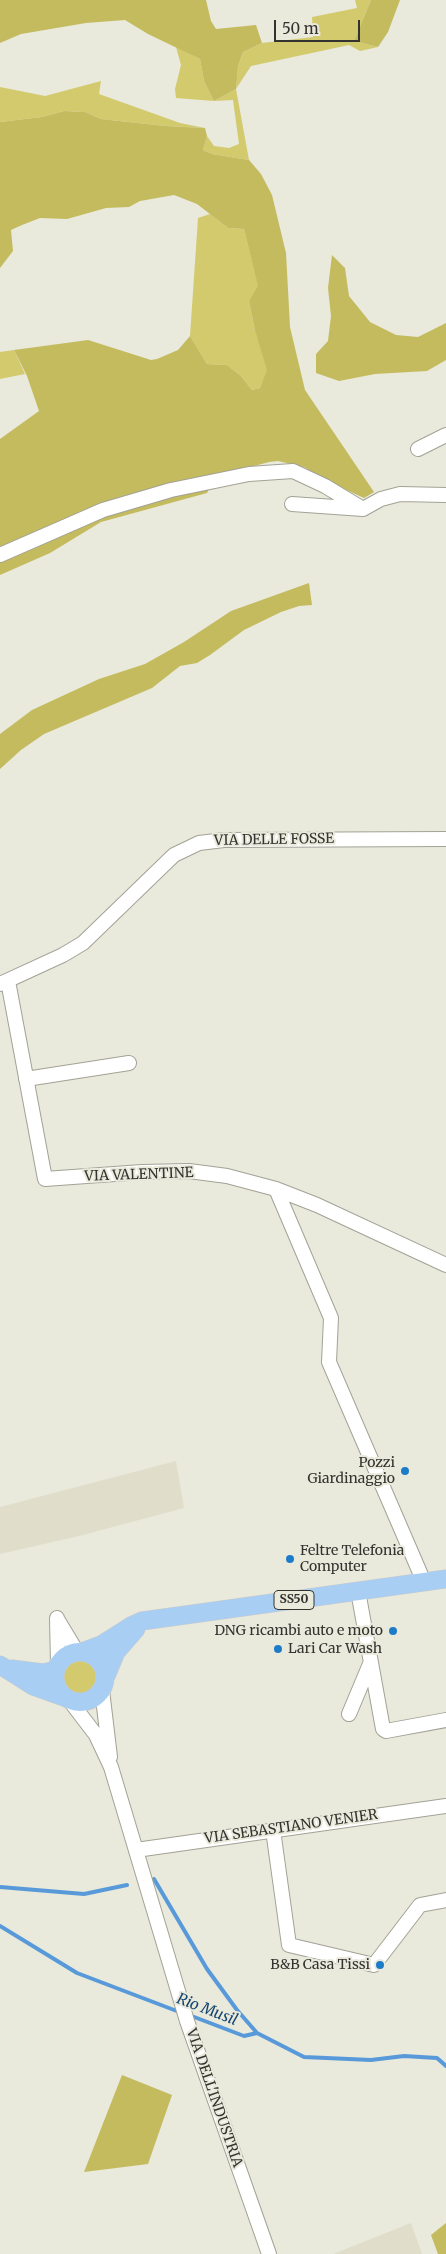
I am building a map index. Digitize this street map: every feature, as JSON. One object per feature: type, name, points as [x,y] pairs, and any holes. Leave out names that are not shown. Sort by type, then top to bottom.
[{"type":"main road","name":"SS50","points":[[3,1666],[36,1673],[57,1668],[68,1655],[101,1645],[142,1621],[446,1579]]},
{"type":"main road","points":[[104,1683],[116,1652],[142,1621]]},
{"type":"main road","points":[[80,1652],[99,1660],[104,1683]]},
{"type":"main road","name":"SS50","points":[[3,1666],[33,1686],[67,1699],[85,1702],[92,1700],[104,1683]]},
{"type":"main road","points":[[57,1668],[56,1685],[67,1699]]},
{"type":"street","points":[[418,449],[446,435]]},
{"type":"street","points":[[0,555],[103,510],[171,490],[249,474],[293,471],[325,486],[363,508]]},
{"type":"street","points":[[292,504],[363,508],[381,499],[400,494],[446,495]]},
{"type":"street","name":"VIA DELLE FOSSE","points":[[4,982],[64,955],[83,943],[174,855],[198,843],[224,840],[446,839]]},
{"type":"street","name":"VIA VALENTINE","points":[[4,982],[26,1079],[45,1179],[142,1172],[189,1171],[227,1176],[276,1189],[317,1204],[446,1265]]},
{"type":"street","points":[[26,1079],[129,1063]]},
{"type":"street","points":[[276,1189],[331,1318],[329,1362],[424,1582]]},
{"type":"street","points":[[358,1591],[383,1729],[386,1731],[446,1720]]},
{"type":"street","points":[[57,1668],[57,1618],[80,1652]]},
{"type":"street","points":[[349,1714],[370,1664]]},
{"type":"street","name":"VIA DELL'INDUSTRIA","points":[[104,1683],[111,1767]]},
{"type":"street","name":"VIA DELL'INDUSTRIA","points":[[67,1699],[96,1735],[111,1767],[187,2021],[270,2254]]},
{"type":"street","name":"VIA SEBASTIANO VENIER","points":[[136,1850],[446,1806]]},
{"type":"street","points":[[273,1830],[289,1946],[374,1965],[420,1905],[446,1900]]},
{"type":"shaded area","points":[[0,0],[206,0],[211,21],[216,29],[256,25],[262,43],[243,52],[238,66],[236,89],[214,101],[204,81],[200,59],[148,34],[125,20],[86,23],[21,34],[0,43]]},
{"type":"shaded area","points":[[355,0],[371,0],[354,41],[378,47],[360,51],[349,45],[251,66],[236,89],[238,66],[243,52],[262,43],[313,37],[312,17],[357,8]]},
{"type":"shaded area","points":[[371,0],[400,0],[388,32],[378,47],[354,41]]},
{"type":"shaded area","points":[[176,47],[200,59],[204,81],[214,101],[176,98],[175,89],[181,65]]},
{"type":"shaded area","points":[[101,81],[99,94],[180,123],[205,128],[101,119],[85,112],[64,111],[42,117],[0,122],[0,87],[45,96]]},
{"type":"shaded area","points":[[236,89],[249,160],[212,154],[203,150],[207,136],[214,146],[229,148],[239,144],[233,100],[214,101]]},
{"type":"shaded area","points":[[64,111],[85,112],[101,119],[205,128],[207,136],[203,150],[212,154],[249,160],[261,174],[272,195],[286,253],[290,327],[305,390],[374,492],[364,498],[329,482],[304,467],[278,461],[269,462],[213,477],[0,553],[0,439],[39,411],[27,376],[14,350],[88,340],[151,360],[178,350],[190,336],[207,364],[227,365],[241,376],[252,390],[260,388],[267,370],[255,331],[249,301],[258,286],[244,229],[228,228],[197,204],[174,195],[140,201],[129,207],[106,208],[67,219],[40,218],[22,225],[11,230],[13,251],[0,268],[0,122],[42,117]]},
{"type":"shaded area","points":[[210,214],[228,228],[244,229],[259,288],[249,301],[255,331],[268,370],[260,388],[252,390],[241,376],[227,365],[207,364],[190,336],[198,218]]},
{"type":"shaded area","points":[[332,255],[345,268],[349,296],[370,322],[396,335],[418,337],[446,323],[446,360],[427,371],[375,374],[339,381],[316,373],[316,354],[328,341],[331,316],[328,288]]},
{"type":"shaded area","points":[[14,350],[25,374],[0,379],[0,352]]},
{"type":"shaded area","points":[[213,481],[207,493],[101,522],[50,553],[0,575],[0,558],[70,526]]},
{"type":"shaded area","points":[[309,583],[312,605],[299,606],[281,612],[244,630],[197,663],[180,666],[152,688],[44,734],[21,750],[0,769],[0,734],[32,710],[99,679],[145,664],[184,642],[231,611]]},
{"type":"shaded area","points":[[176,1461],[184,1508],[79,1536],[0,1554],[0,1507]]},
{"type":"shaded area","points":[[85,1654],[97,1660],[102,1668],[102,1686],[97,1694],[89,1699],[75,1700],[63,1694],[58,1686],[57,1672],[63,1660],[71,1655]]},
{"type":"shaded area","points":[[122,2075],[172,2095],[148,2164],[84,2172]]},
{"type":"shaded area","points":[[411,2223],[422,2254],[333,2254]]},
{"type":"shaded area","points":[[446,2223],[446,2254],[438,2254],[431,2235]]},
{"type":"waterway","points":[[154,1879],[207,1969],[237,2010],[257,2033]]},
{"type":"waterway","points":[[0,1887],[84,1894],[127,1885]]},
{"type":"waterway","name":"Rio Musil","points":[[0,1926],[77,1973],[182,2013]]},
{"type":"waterway","name":"Rio Musil","points":[[189,2015],[244,2036],[257,2033],[304,2057],[371,2060],[404,2056],[437,2058],[446,2066]]},
{"type":"place","name":"Pozzi Giardinaggio","points":[[405,1471]]},
{"type":"place","name":"Feltre Telefonia Computer","points":[[290,1559]]},
{"type":"place","name":"DNG ricambi auto e moto","points":[[393,1631]]},
{"type":"place","name":"Lari Car Wash","points":[[278,1649]]},
{"type":"place","name":"B&B Casa Tissi","points":[[380,1965]]}]
